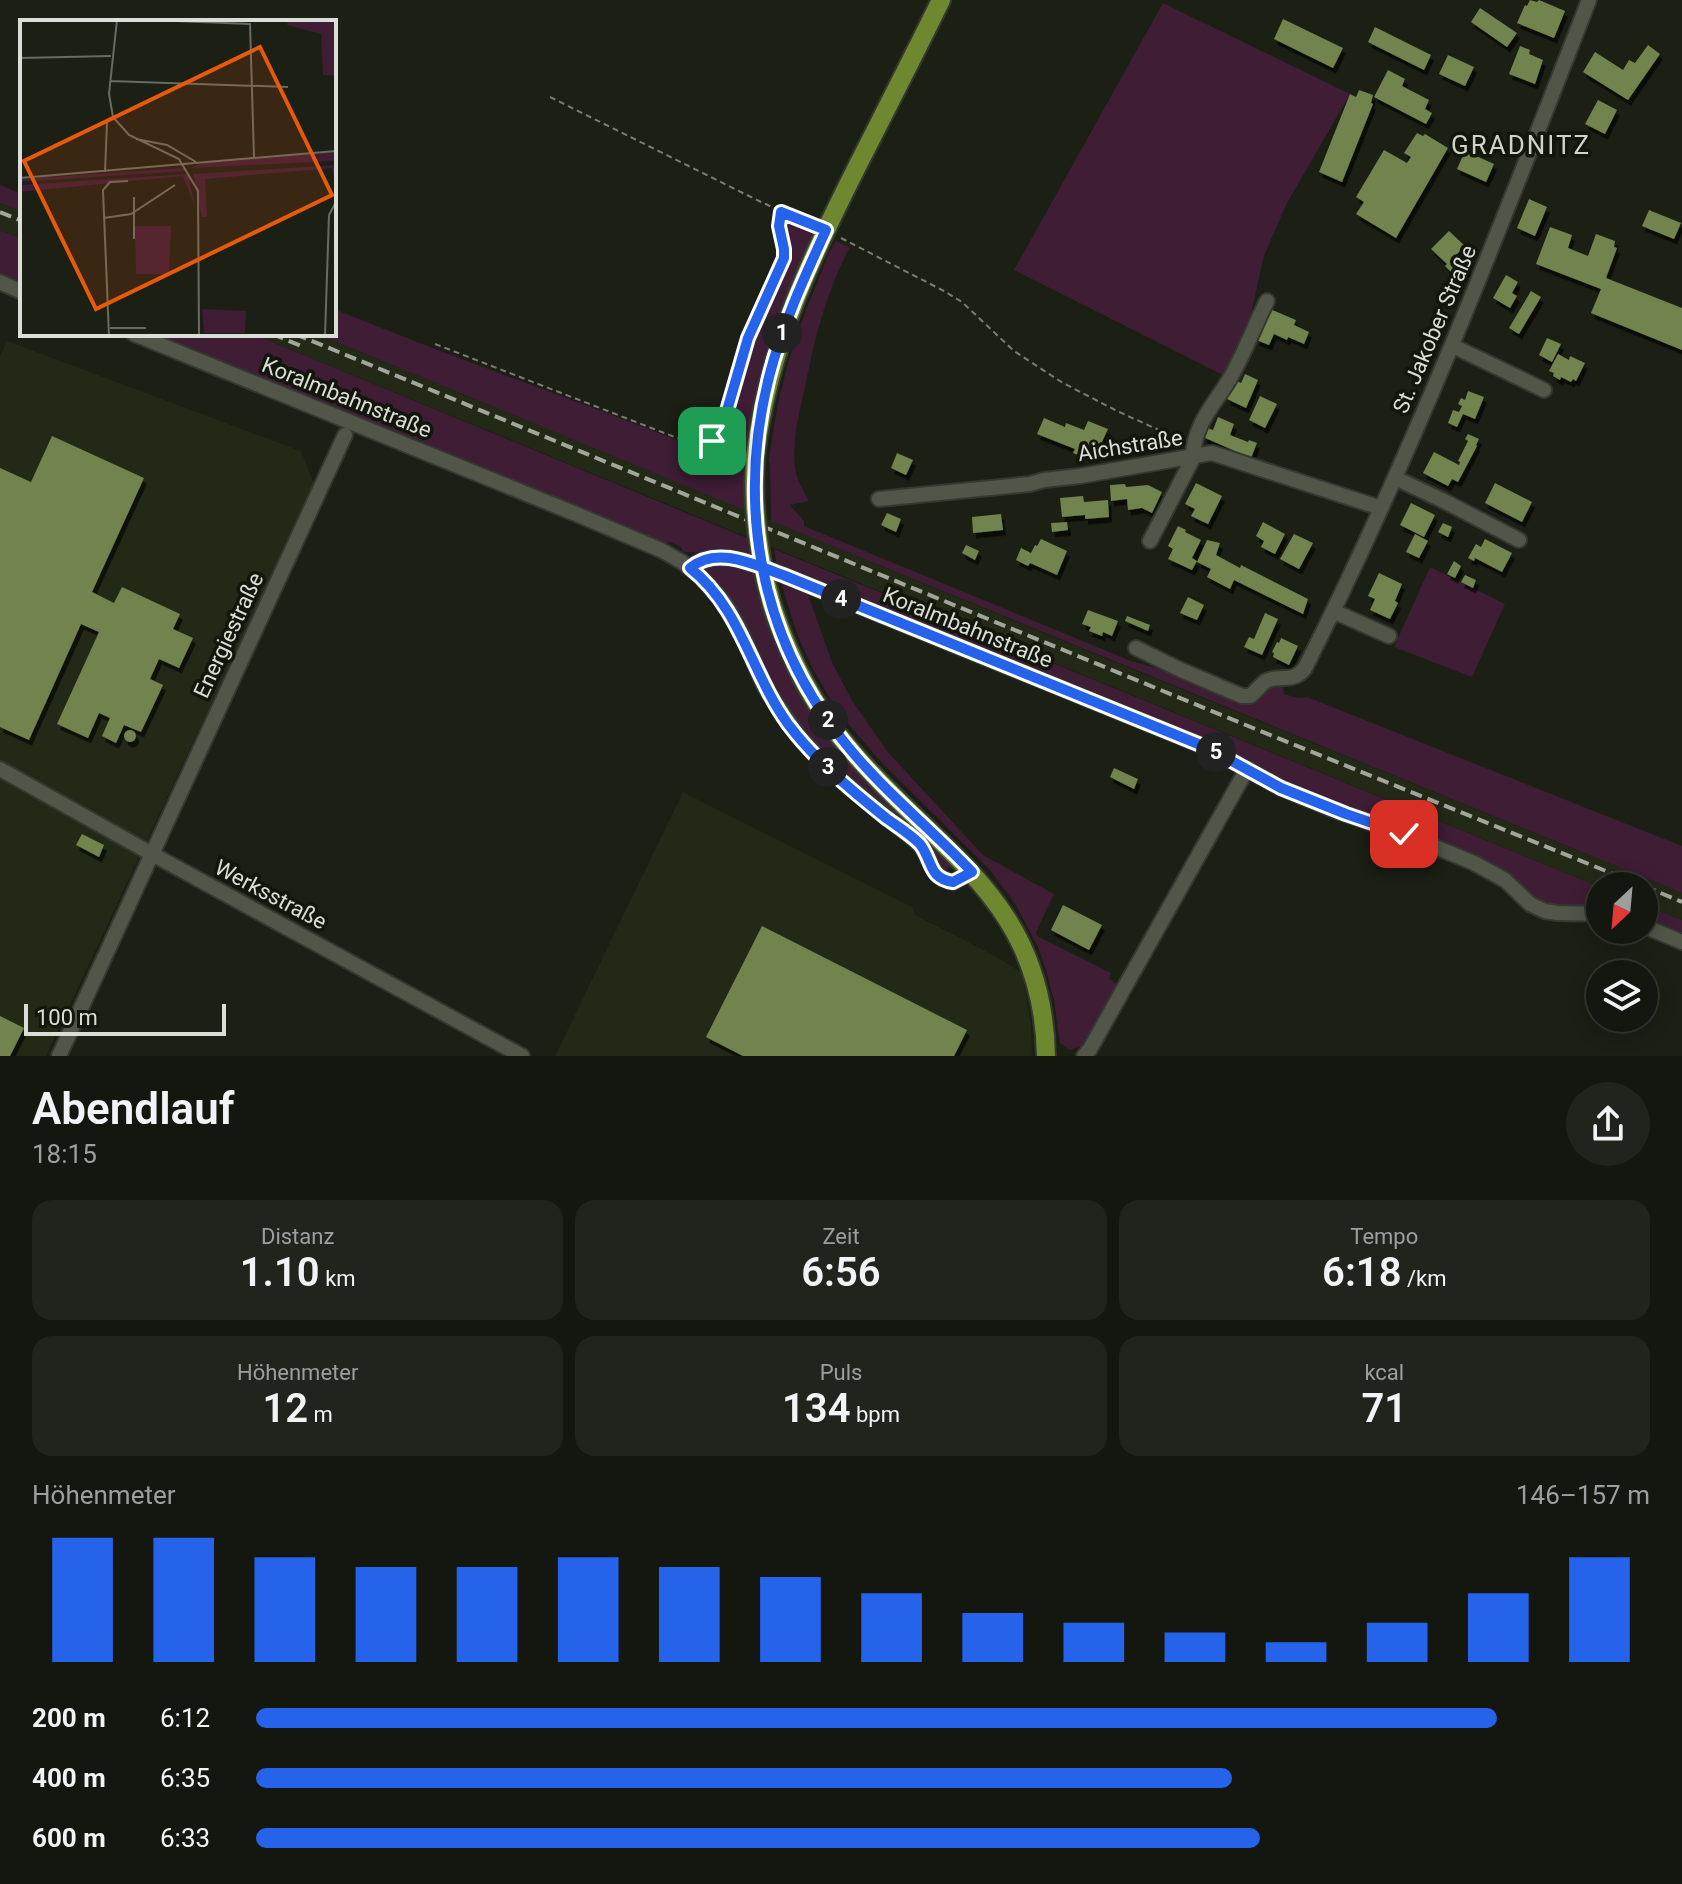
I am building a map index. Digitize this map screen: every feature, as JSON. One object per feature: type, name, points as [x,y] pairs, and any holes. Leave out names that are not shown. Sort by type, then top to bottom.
[{"type":"main road","points":[[941,0],[826,230],[777,348],[755,456],[757,535],[772,605],[795,665],[811,695],[834,729],[871,773],[972,872],[1005,914],[1028,959],[1041,1004],[1046,1056]]},
{"type":"street","name":"St. Jakober Straße","points":[[1136,648],[1242,696],[1250,696],[1268,680],[1300,675],[1305,668],[1395,478],[1453,346],[1589,0]]},
{"type":"street","points":[[0,282],[20,291]]},
{"type":"street","points":[[1150,541],[1193,451],[1201,423],[1234,371],[1267,301]]},
{"type":"street","name":"Koralmbahnstraße","points":[[139,336],[634,538],[690,568],[706,559],[732,558],[783,575],[1224,755],[1281,788],[1487,869],[1512,886],[1530,904],[1545,911],[1586,914]]},
{"type":"street","points":[[1453,346],[1544,390]]},
{"type":"street","name":"Energiestraße","points":[[59,1056],[345,435]]},
{"type":"street","name":"Aichstraße","points":[[879,499],[1030,484],[1193,451],[1212,453],[1381,508]]},
{"type":"street","points":[[1395,478],[1519,540]]},
{"type":"street","points":[[690,568],[717,593],[729,610],[771,698],[812,752],[842,781],[920,844],[938,877],[953,882],[972,872]]},
{"type":"street","points":[[1333,611],[1389,636]]},
{"type":"street","name":"Werksstraße","points":[[0,769],[522,1056]]},
{"type":"street","points":[[1084,1056],[1247,769]]},
{"type":"street","points":[[1658,932],[1682,942]]},
{"type":"path","name":"Aichstraße","points":[[550,97],[781,212],[826,230],[944,291],[962,302],[1014,351],[1063,383],[1193,451]]},
{"type":"path","points":[[435,344],[685,441],[707,443],[721,429],[748,338],[781,268],[784,249],[779,226],[781,212]]},
{"type":"shaded area","points":[[1163,3],[1350,94],[1286,205],[1264,256],[1248,327],[1223,375],[1014,270]]},
{"type":"shaded area","points":[[0,185],[20,193],[20,211],[0,203]]},
{"type":"shaded area","points":[[0,203],[20,211],[20,238],[0,230]]},
{"type":"shaded area","points":[[790,222],[805,226],[815,235],[781,314],[765,362],[748,453],[745,453],[744,510],[322,336],[336,336],[336,310],[682,442],[705,444],[723,431],[750,339],[785,262],[785,225]]},
{"type":"shaded area","points":[[0,230],[20,238],[20,286],[0,277]]},
{"type":"shaded area","points":[[836,241],[850,247],[822,316],[798,417],[794,457],[800,484],[809,501],[790,505],[804,521],[804,526],[1131,661],[1181,675],[1240,700],[1267,685],[1283,685],[1284,694],[1307,697],[1682,846],[1682,893],[1658,883],[1658,872],[1631,872],[771,521],[769,462],[781,392],[800,325]]},
{"type":"shaded area","points":[[148,336],[258,336],[747,538],[750,558],[682,552],[681,547],[671,542],[664,545]]},
{"type":"shaded area","points":[[258,336],[322,336],[1630,872],[1586,872],[1586,881]]},
{"type":"shaded area","points":[[7,341],[301,451],[314,484],[46,1056],[0,1056],[0,356]]},
{"type":"shaded area","points":[[774,549],[1586,881],[1586,910],[1561,909],[1534,900],[1520,886],[777,567]]},
{"type":"shaded area","points":[[723,562],[752,569],[760,600],[779,648],[813,714],[859,773],[951,865],[947,869],[941,869],[799,732],[703,571],[705,567]]},
{"type":"shaded area","points":[[1430,567],[1505,604],[1472,677],[1394,647]]},
{"type":"shaded area","points":[[780,579],[806,589],[832,662],[851,699],[887,751],[983,855],[1054,894],[1036,932],[1037,936],[1111,973],[1109,978],[1119,983],[1084,1045],[1070,1050],[1060,1043],[1054,1000],[1045,967],[1016,905],[990,870],[883,764],[835,707],[802,646]]},
{"type":"shaded area","points":[[683,792],[912,907],[915,915],[1022,973],[1031,1024],[1032,1056],[555,1056]]},
{"type":"shaded area","points":[[1658,883],[1682,893],[1682,920],[1658,911]]},
{"type":"shaded area","points":[[1658,911],[1682,920],[1682,937],[1658,927]]},
{"type":"building","points":[[1530,0],[1539,0],[1565,11],[1554,38],[1517,23]]},
{"type":"building","points":[[1480,8],[1517,33],[1507,47],[1471,22]]},
{"type":"building","points":[[1283,19],[1343,48],[1333,68],[1274,39]]},
{"type":"building","points":[[1375,27],[1431,55],[1424,70],[1368,42]]},
{"type":"building","points":[[1648,45],[1660,54],[1628,100],[1583,72],[1595,52],[1623,70],[1629,60],[1635,63]]},
{"type":"building","points":[[1520,46],[1543,60],[1535,84],[1509,74]]},
{"type":"building","points":[[1448,55],[1474,67],[1465,86],[1439,74]]},
{"type":"building","points":[[1388,70],[1405,79],[1402,86],[1429,100],[1425,109],[1432,113],[1426,124],[1374,97]]},
{"type":"building","points":[[1359,90],[1373,95],[1373,104],[1342,182],[1319,172],[1350,94],[1356,97]]},
{"type":"building","points":[[1598,100],[1617,110],[1605,134],[1585,124]]},
{"type":"building","points":[[1417,133],[1425,134],[1448,148],[1396,238],[1356,214],[1364,202],[1356,197],[1384,150],[1407,163],[1411,157],[1404,153]]},
{"type":"building","points":[[1465,151],[1494,164],[1486,182],[1457,169]]},
{"type":"building","points":[[1529,199],[1547,207],[1535,236],[1517,228]]},
{"type":"building","points":[[1649,210],[1681,223],[1674,239],[1642,226]]},
{"type":"building","points":[[1550,227],[1572,235],[1568,248],[1588,256],[1596,234],[1615,241],[1614,247],[1617,248],[1606,278],[1682,308],[1682,350],[1591,313],[1601,289],[1536,264]]},
{"type":"building","points":[[1449,231],[1465,246],[1455,256],[1469,269],[1458,279],[1431,249]]},
{"type":"building","points":[[1506,275],[1518,282],[1512,293],[1517,296],[1510,308],[1493,298]]},
{"type":"building","points":[[1531,291],[1541,297],[1519,334],[1509,328]]},
{"type":"building","points":[[1270,309],[1296,320],[1294,325],[1309,332],[1304,344],[1274,334],[1269,345],[1256,340]]},
{"type":"building","points":[[1547,338],[1561,344],[1552,362],[1539,355]]},
{"type":"building","points":[[1558,354],[1585,363],[1576,381],[1561,377],[1560,380],[1549,371]]},
{"type":"building","points":[[1245,374],[1258,380],[1246,408],[1227,399],[1235,380],[1241,383]]},
{"type":"building","points":[[1468,391],[1484,397],[1475,419],[1463,414],[1457,427],[1448,423],[1453,410],[1459,412],[1462,406],[1458,404],[1461,398],[1465,400]]},
{"type":"building","points":[[1260,396],[1277,404],[1265,428],[1249,420]]},
{"type":"building","points":[[1218,417],[1234,424],[1230,435],[1257,443],[1251,458],[1203,437],[1207,428],[1213,430]]},
{"type":"building","points":[[1044,418],[1065,427],[1066,423],[1084,430],[1088,421],[1108,429],[1095,457],[1082,452],[1081,456],[1073,453],[1075,449],[1037,434]]},
{"type":"building","points":[[1468,434],[1479,439],[1458,482],[1452,479],[1448,486],[1423,473],[1434,452],[1459,465]]},
{"type":"building","points":[[52,436],[144,478],[92,592],[114,603],[122,587],[180,614],[173,629],[193,638],[179,668],[159,659],[150,679],[163,685],[141,732],[124,725],[116,743],[102,736],[110,718],[99,713],[88,738],[57,724],[99,632],[81,624],[29,740],[0,727],[0,468],[31,482]]},
{"type":"building","points":[[897,453],[913,460],[906,475],[891,468]]},
{"type":"building","points":[[1196,483],[1222,496],[1208,524],[1191,516],[1195,509],[1185,504]]},
{"type":"building","points":[[1495,483],[1532,502],[1522,522],[1485,503]]},
{"type":"building","points":[[1125,484],[1126,487],[1148,485],[1162,492],[1152,513],[1142,508],[1128,510],[1127,499],[1111,501],[1110,485]]},
{"type":"building","points":[[1083,496],[1084,502],[1108,500],[1109,517],[1062,517],[1060,498]]},
{"type":"building","points":[[1411,503],[1435,515],[1424,537],[1400,525]]},
{"type":"building","points":[[887,513],[901,519],[896,532],[881,525]]},
{"type":"building","points":[[1001,514],[1003,530],[973,533],[972,517]]},
{"type":"building","points":[[1067,522],[1068,530],[1052,532],[1051,523]]},
{"type":"building","points":[[1263,522],[1285,534],[1275,554],[1261,547],[1264,541],[1256,536]]},
{"type":"building","points":[[1443,523],[1452,527],[1448,537],[1438,532]]},
{"type":"building","points":[[1178,526],[1201,540],[1192,558],[1197,561],[1192,570],[1168,559],[1173,549],[1168,546]]},
{"type":"building","points":[[1294,534],[1313,543],[1299,569],[1280,559]]},
{"type":"building","points":[[1415,534],[1428,541],[1419,558],[1406,552]]},
{"type":"building","points":[[1041,539],[1067,551],[1057,575],[1016,560],[1021,548],[1031,553]]},
{"type":"building","points":[[1485,539],[1512,553],[1502,572],[1475,558],[1474,561],[1468,558],[1476,544],[1481,547]]},
{"type":"building","points":[[1207,540],[1220,543],[1216,555],[1308,599],[1303,614],[1234,580],[1230,589],[1207,577],[1211,569],[1197,562]]},
{"type":"building","points":[[966,545],[979,551],[975,560],[962,553]]},
{"type":"building","points":[[1454,561],[1461,566],[1455,578],[1447,574]]},
{"type":"building","points":[[1379,573],[1402,584],[1390,619],[1370,610],[1375,599],[1368,596]]},
{"type":"building","points":[[1465,575],[1476,580],[1473,588],[1461,582]]},
{"type":"building","points":[[1188,597],[1204,605],[1197,620],[1180,613]]},
{"type":"building","points":[[1088,610],[1118,621],[1112,636],[1089,631],[1091,627],[1082,624]]},
{"type":"building","points":[[1265,613],[1278,619],[1262,655],[1244,647],[1249,637],[1254,639]]},
{"type":"building","points":[[1127,616],[1150,625],[1148,631],[1125,621]]},
{"type":"building","points":[[1281,638],[1298,646],[1289,665],[1273,657],[1272,652]]},
{"type":"building","points":[[130,730],[136,736],[130,742],[124,736]]},
{"type":"building","points":[[1114,768],[1138,779],[1134,789],[1110,777]]},
{"type":"building","points":[[82,834],[104,845],[99,857],[76,845]]},
{"type":"building","points":[[1063,905],[1102,925],[1089,950],[1051,930]]},
{"type":"building","points":[[762,926],[967,1030],[954,1056],[743,1056],[706,1037]]},
{"type":"building","points":[[0,1016],[24,1028],[10,1056],[0,1056]]},
{"type":"railway","points":[[0,212],[20,220]]},
{"type":"railway","points":[[277,336],[304,347]]},
{"type":"railway","points":[[300,336],[1608,872]]},
{"type":"railway","points":[[1658,892],[1682,902]]},
{"type":"district","name":"GRADNITZ","points":[[1521,145]]},
{"type":"route","points":[[712,441],[724,421],[748,338],[781,268],[784,258],[779,226],[781,212],[826,230],[788,318],[773,363],[761,417],[754,474],[760,557],[763,572],[768,593],[782,635],[811,695],[828,721],[878,780],[972,872],[957,881],[943,880],[934,873],[920,844],[842,781],[789,724],[765,687],[729,610],[717,593],[690,568],[697,562],[732,558],[745,562],[783,575],[1208,748],[1281,788],[1404,834]]}]
